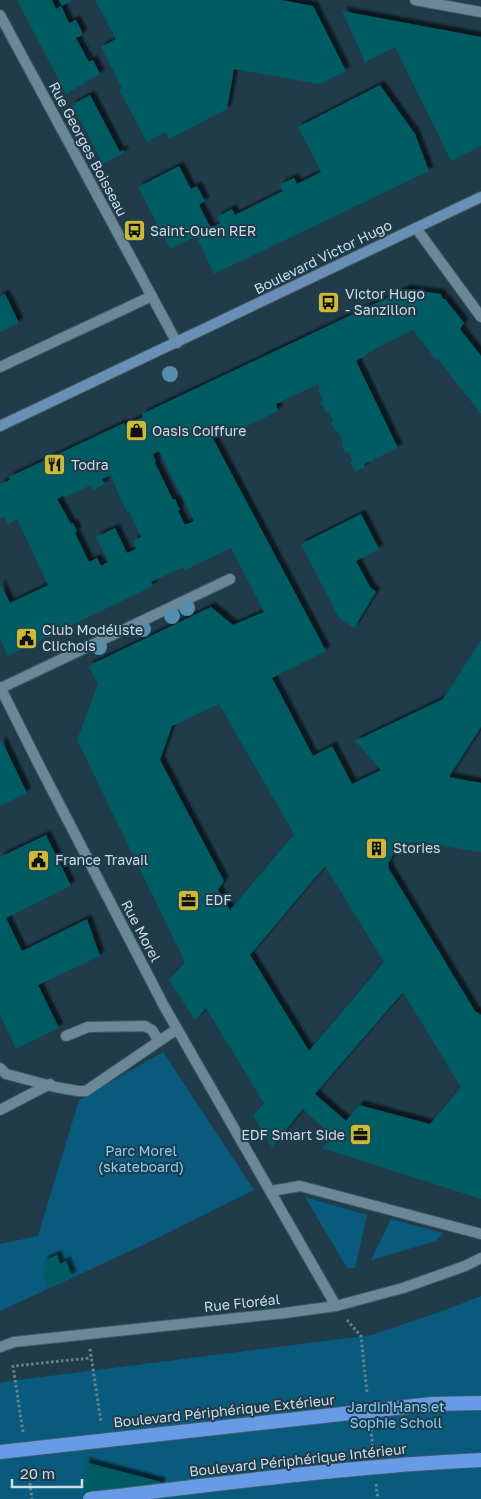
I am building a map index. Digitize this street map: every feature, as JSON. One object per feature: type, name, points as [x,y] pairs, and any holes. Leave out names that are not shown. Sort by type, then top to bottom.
[{"type":"highway","name":"Boulevard Périphérique Extérieur","points":[[0,1452],[432,1404],[481,1403]]},
{"type":"highway","name":"Boulevard Périphérique Intérieur","points":[[90,1499],[325,1472],[481,1460]]},
{"type":"main road","name":"Boulevard Victor Hugo","points":[[0,426],[178,343],[481,197]]},
{"type":"street","points":[[415,0],[481,12]]},
{"type":"street","name":"Rue Georges Boisseau","points":[[0,15],[152,296]]},
{"type":"street","points":[[416,228],[481,317]]},
{"type":"street","points":[[0,367],[152,296],[178,343]]},
{"type":"street","points":[[0,687],[230,579]]},
{"type":"street","name":"Rue Morel","points":[[0,687],[41,770],[177,1029],[336,1306]]},
{"type":"street","points":[[66,1036],[88,1027],[145,1026],[152,1030],[159,1041]]},
{"type":"street","points":[[0,1068],[6,1074],[78,1091],[86,1091],[177,1029]]},
{"type":"street","points":[[0,1110],[50,1084]]},
{"type":"street","points":[[269,1187],[300,1186],[481,1234]]},
{"type":"street","name":"Rue Floréal","points":[[0,1347],[14,1342],[336,1306],[404,1288],[465,1266],[481,1258]]},
{"type":"path","points":[[24,1433],[14,1366],[91,1358]]},
{"type":"path","points":[[27,1461],[32,1499]]},
{"type":"green space","name":"Parc Morel (skateboard)","points":[[163,1052],[254,1190],[143,1245],[0,1311],[0,1244],[38,1236],[79,1100]]},
{"type":"green space","points":[[305,1197],[367,1215],[355,1268],[347,1268]]},
{"type":"green space","points":[[391,1219],[443,1233],[436,1241],[371,1260]]},
{"type":"green space","name":"Jardin Hans et Sophie Scholl","points":[[481,1296],[481,1499],[0,1499],[0,1384],[2,1382],[372,1335]]},
{"type":"building","points":[[17,0],[52,0],[56,9],[61,6],[69,23],[76,20],[82,35],[76,38],[89,62],[93,60],[100,74],[66,94]]},
{"type":"building","points":[[59,0],[72,0],[62,6]]},
{"type":"building","points":[[95,0],[281,0],[313,6],[346,71],[320,84],[234,69],[227,109],[169,139],[165,132],[147,142],[119,90],[122,88],[101,47],[116,39]]},
{"type":"building","points":[[342,11],[481,37],[481,146],[451,161],[395,47],[365,62]]},
{"type":"building","points":[[380,85],[415,134],[429,171],[214,274],[196,236],[170,249],[138,187],[179,166],[191,189],[197,186],[205,201],[199,205],[211,228],[220,223],[217,217],[232,209],[235,215],[283,191],[279,185],[294,178],[297,184],[321,172],[298,127]]},
{"type":"building","points":[[90,95],[120,152],[123,150],[124,153],[103,164],[72,105]]},
{"type":"building","points":[[406,289],[441,294],[443,299],[445,299],[464,323],[460,329],[481,356],[481,414],[413,330],[374,349],[356,361],[398,448],[364,464],[365,467],[355,472],[350,462],[353,461],[348,451],[345,453],[341,443],[343,442],[338,431],[336,432],[331,423],[333,421],[328,411],[326,412],[320,402],[323,400],[318,391],[320,388],[318,384],[276,404],[278,411],[233,433],[230,427],[211,435],[326,651],[272,678],[313,756],[332,746],[352,784],[381,770],[355,741],[443,699],[481,640],[481,727],[449,777],[481,783],[481,852],[420,842],[405,844],[394,853],[388,864],[389,869],[475,1011],[481,1015],[481,1199],[322,1148],[333,1137],[303,1109],[272,1147],[253,1116],[264,1103],[206,1008],[195,1020],[169,980],[185,962],[77,740],[98,684],[88,666],[211,607],[233,625],[264,612],[231,548],[185,570],[184,567],[151,582],[153,586],[8,656],[0,639],[0,583],[10,603],[48,585],[17,519],[8,524],[4,517],[0,518],[0,484],[10,480],[9,477],[124,423],[125,425],[143,417],[142,414]],"holes":[[[159,451],[194,521],[185,525],[178,511],[180,510],[175,499],[173,500],[155,463],[153,454]],[[111,475],[127,512],[129,511],[141,537],[133,541],[136,549],[127,553],[115,528],[96,537],[108,562],[101,566],[97,558],[89,562],[75,533],[77,531],[73,523],[71,524],[57,499],[63,496],[66,497],[91,485],[93,490],[105,484],[102,479]],[[219,704],[294,834],[230,910],[218,890],[224,881],[160,760],[172,726]],[[325,866],[384,962],[309,1051],[250,955]],[[403,992],[461,1087],[430,1124],[359,1105],[346,1121],[315,1094]]]},
{"type":"building","points":[[5,294],[19,323],[0,332],[0,297]]},
{"type":"building","points":[[361,514],[379,549],[356,561],[370,587],[376,592],[354,628],[339,618],[301,544]]},
{"type":"building","points":[[2,741],[27,793],[0,806],[0,742]]},
{"type":"building","points":[[46,835],[71,886],[6,918],[22,951],[87,919],[100,956],[38,985],[59,1028],[16,1049],[0,1015],[0,857]]},
{"type":"building","points":[[57,1255],[60,1264],[66,1261],[72,1276],[48,1287],[42,1272],[47,1270],[43,1261]]},
{"type":"building","points":[[85,1462],[161,1482],[156,1499],[95,1499],[83,1496]]},
{"type":"place","name":"Saint-Ouen RER","points":[[134,231]]},
{"type":"place","name":"Victor Hugo - Sanzillon","points":[[329,302]]},
{"type":"place","name":"Oasis Coiffure","points":[[136,431]]},
{"type":"place","name":"Todra","points":[[55,465]]},
{"type":"place","name":"Club Modéliste Clichois","points":[[26,638]]},
{"type":"place","name":"Stories","points":[[377,848]]},
{"type":"place","name":"France Travail","points":[[39,860]]},
{"type":"place","name":"EDF","points":[[189,900]]},
{"type":"place","name":"EDF Smart Side","points":[[361,1135]]}]
